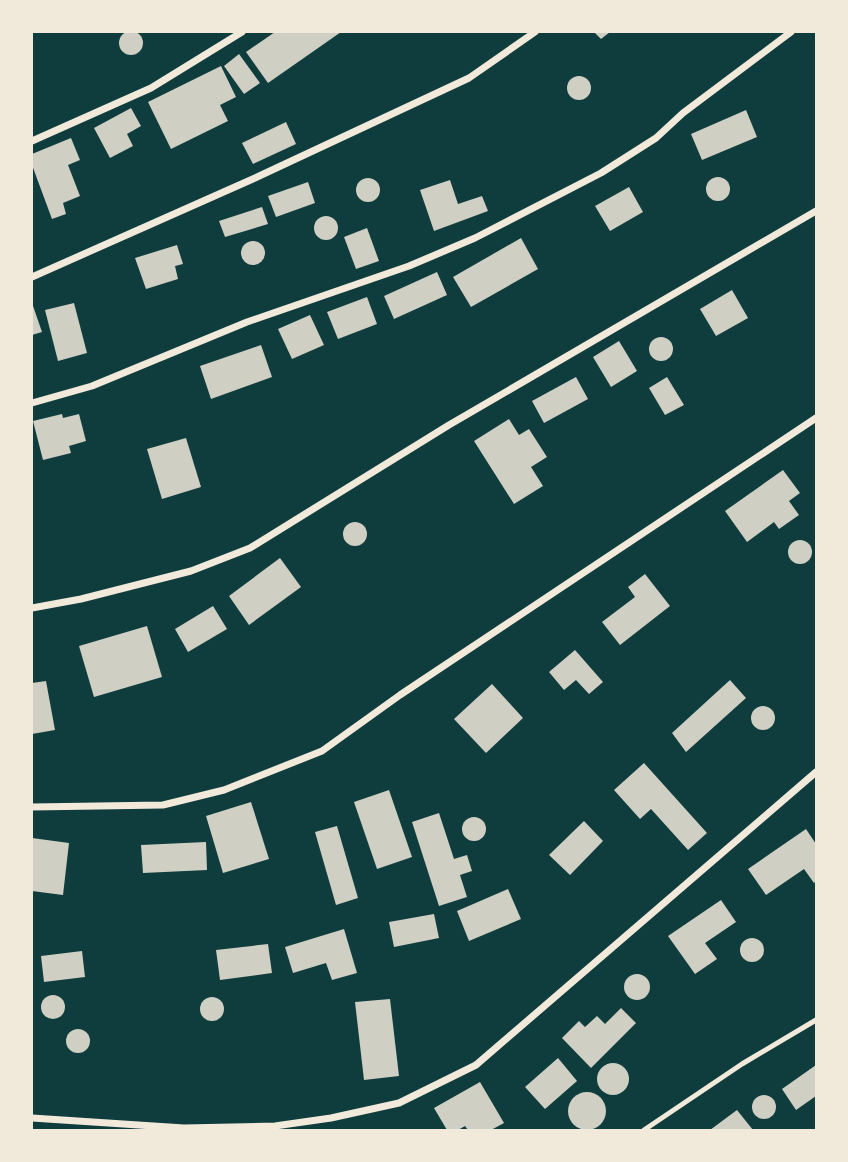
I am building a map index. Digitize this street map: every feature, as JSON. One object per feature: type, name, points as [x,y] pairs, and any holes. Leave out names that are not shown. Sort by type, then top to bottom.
[{"type":"street","points":[[32,141],[151,88],[242,32]]},
{"type":"street","points":[[32,277],[255,178],[469,78],[535,32]]},
{"type":"street","points":[[32,403],[92,386],[247,322],[409,266],[475,238],[601,173],[656,138],[683,113],[790,32]]},
{"type":"street","points":[[32,608],[191,571],[250,548],[449,425],[817,211]]},
{"type":"street","points":[[32,807],[163,805],[224,790],[321,751],[400,695],[817,418]]},
{"type":"street","points":[[32,1118],[184,1128],[275,1126],[331,1118],[399,1103],[476,1065],[817,772]]},
{"type":"lane","points":[[644,1130],[742,1064],[817,1020]]},
{"type":"building","points":[[131,31],[140,34],[143,43],[140,52],[131,55],[122,52],[119,43],[122,34]]},
{"type":"building","points":[[275,32],[341,32],[268,83],[246,52]]},
{"type":"building","points":[[594,32],[610,32],[601,39]]},
{"type":"building","points":[[239,54],[260,83],[244,94],[224,66]]},
{"type":"building","points":[[221,66],[236,97],[220,105],[228,121],[171,149],[148,102]]},
{"type":"building","points":[[579,76],[588,79],[591,88],[588,97],[579,100],[570,97],[567,88],[570,79]]},
{"type":"building","points":[[131,108],[141,126],[127,134],[133,146],[110,158],[94,128]]},
{"type":"building","points":[[746,110],[757,137],[702,160],[691,134]]},
{"type":"building","points":[[286,122],[296,144],[253,164],[242,143]]},
{"type":"building","points":[[71,138],[80,160],[68,165],[80,196],[63,203],[66,214],[52,219],[32,165],[32,154]]},
{"type":"building","points":[[718,177],[727,180],[730,189],[727,198],[718,201],[709,198],[706,189],[709,180]]},
{"type":"building","points":[[368,178],[377,181],[380,190],[377,199],[368,202],[359,199],[356,190],[359,181]]},
{"type":"building","points":[[450,180],[458,204],[482,196],[488,211],[434,231],[420,190]]},
{"type":"building","points":[[308,182],[315,203],[276,217],[268,196]]},
{"type":"building","points":[[629,187],[643,212],[610,231],[595,206]]},
{"type":"building","points":[[262,207],[268,224],[225,237],[219,221]]},
{"type":"building","points":[[326,216],[335,219],[338,228],[335,237],[326,240],[317,237],[314,228],[317,219]]},
{"type":"building","points":[[367,228],[379,261],[356,269],[344,237]]},
{"type":"building","points":[[521,238],[538,269],[471,307],[453,277]]},
{"type":"building","points":[[253,241],[262,244],[265,253],[262,262],[253,265],[244,262],[241,253],[244,244]]},
{"type":"building","points":[[177,245],[183,264],[175,266],[178,279],[146,289],[135,258]]},
{"type":"building","points":[[437,272],[447,295],[394,319],[384,296]]},
{"type":"building","points":[[732,290],[748,318],[716,336],[700,309]]},
{"type":"building","points":[[367,297],[377,324],[338,339],[327,312]]},
{"type":"building","points":[[32,303],[42,332],[32,335]]},
{"type":"building","points":[[74,303],[87,353],[58,361],[45,310]]},
{"type":"building","points":[[310,315],[324,345],[292,359],[278,329]]},
{"type":"building","points":[[656,337],[666,337],[673,344],[673,354],[666,361],[656,361],[649,354],[649,344]]},
{"type":"building","points":[[619,341],[637,371],[611,387],[593,357]]},
{"type":"building","points":[[261,345],[272,377],[211,399],[200,366]]},
{"type":"building","points":[[576,377],[588,399],[544,423],[532,401]]},
{"type":"building","points":[[667,377],[684,405],[665,415],[649,388]]},
{"type":"building","points":[[62,414],[63,418],[79,414],[86,441],[69,446],[71,453],[43,460],[33,421]]},
{"type":"building","points":[[509,419],[519,435],[529,429],[547,457],[531,467],[543,486],[514,504],[474,441]]},
{"type":"building","points":[[186,438],[201,487],[162,499],[147,449]]},
{"type":"building","points":[[783,470],[800,493],[789,501],[799,515],[779,529],[774,522],[747,542],[725,511]]},
{"type":"building","points":[[355,522],[364,525],[367,534],[364,543],[355,546],[346,543],[343,534],[346,525]]},
{"type":"building","points":[[800,540],[809,543],[812,552],[809,561],[800,564],[791,561],[788,552],[791,543]]},
{"type":"building","points":[[280,558],[301,587],[249,625],[229,596]]},
{"type":"building","points":[[645,574],[670,606],[620,645],[602,622],[635,597],[628,587]]},
{"type":"building","points":[[213,606],[227,629],[188,652],[175,629]]},
{"type":"building","points":[[147,626],[162,677],[94,697],[79,646]]},
{"type":"building","points":[[575,650],[603,682],[589,694],[576,680],[564,690],[549,672]]},
{"type":"building","points":[[730,680],[746,698],[686,752],[672,733]]},
{"type":"building","points":[[46,681],[55,730],[32,734],[32,683]]},
{"type":"building","points":[[492,684],[523,718],[486,753],[454,719]]},
{"type":"building","points":[[763,706],[772,709],[775,718],[772,727],[763,730],[754,727],[751,718],[754,709]]},
{"type":"building","points":[[644,763],[707,833],[688,850],[651,809],[640,819],[614,790]]},
{"type":"building","points":[[389,790],[412,857],[377,869],[354,802]]},
{"type":"building","points":[[251,802],[269,859],[223,873],[206,816]]},
{"type":"building","points":[[439,813],[454,859],[467,855],[472,871],[460,875],[467,897],[439,906],[412,822]]},
{"type":"building","points":[[474,817],[483,820],[486,829],[483,838],[474,841],[465,838],[462,829],[465,820]]},
{"type":"building","points":[[584,821],[603,841],[570,875],[549,855]]},
{"type":"building","points":[[337,826],[358,898],[336,905],[315,832]]},
{"type":"building","points":[[806,829],[816,844],[816,881],[814,883],[804,869],[766,895],[748,869]]},
{"type":"building","points":[[32,838],[69,843],[63,895],[32,891]]},
{"type":"building","points":[[206,842],[207,870],[143,873],[141,845]]},
{"type":"building","points":[[508,889],[521,919],[469,941],[457,911]]},
{"type":"building","points":[[721,900],[736,922],[705,943],[717,959],[695,974],[668,936]]},
{"type":"building","points":[[434,914],[439,938],[394,947],[389,922]]},
{"type":"building","points":[[344,929],[357,973],[332,980],[326,963],[293,973],[285,947]]},
{"type":"building","points":[[752,938],[761,941],[764,950],[761,959],[752,962],[743,959],[740,950],[743,941]]},
{"type":"building","points":[[268,944],[272,973],[220,980],[216,950]]},
{"type":"building","points":[[82,951],[85,977],[44,982],[41,956]]},
{"type":"building","points":[[637,974],[647,977],[650,987],[647,997],[637,1000],[627,997],[624,987],[627,977]]},
{"type":"building","points":[[48,995],[58,995],[65,1002],[65,1012],[58,1019],[48,1019],[41,1012],[41,1002]]},
{"type":"building","points":[[212,997],[221,1000],[224,1009],[221,1018],[212,1021],[203,1018],[200,1009],[203,1000]]},
{"type":"building","points":[[390,999],[399,1076],[364,1080],[355,1002]]},
{"type":"building","points":[[621,1008],[636,1023],[591,1068],[562,1038],[579,1021],[585,1027],[597,1016],[605,1024]]},
{"type":"building","points":[[78,1029],[87,1032],[90,1041],[87,1050],[78,1053],[69,1050],[66,1041],[69,1032]]},
{"type":"building","points":[[558,1058],[577,1081],[545,1109],[525,1087]]},
{"type":"building","points":[[613,1063],[624,1068],[629,1079],[624,1090],[613,1095],[602,1090],[597,1079],[602,1068]]},
{"type":"building","points":[[816,1065],[816,1096],[796,1110],[782,1089]]},
{"type":"building","points":[[480,1082],[504,1123],[491,1130],[468,1130],[465,1126],[458,1130],[447,1130],[434,1108]]},
{"type":"building","points":[[587,1092],[600,1098],[606,1111],[600,1124],[587,1130],[574,1124],[568,1111],[574,1098]]},
{"type":"building","points":[[764,1095],[773,1098],[776,1107],[773,1116],[764,1119],[755,1116],[752,1107],[755,1098]]},
{"type":"building","points":[[737,1110],[753,1130],[710,1130]]}]
